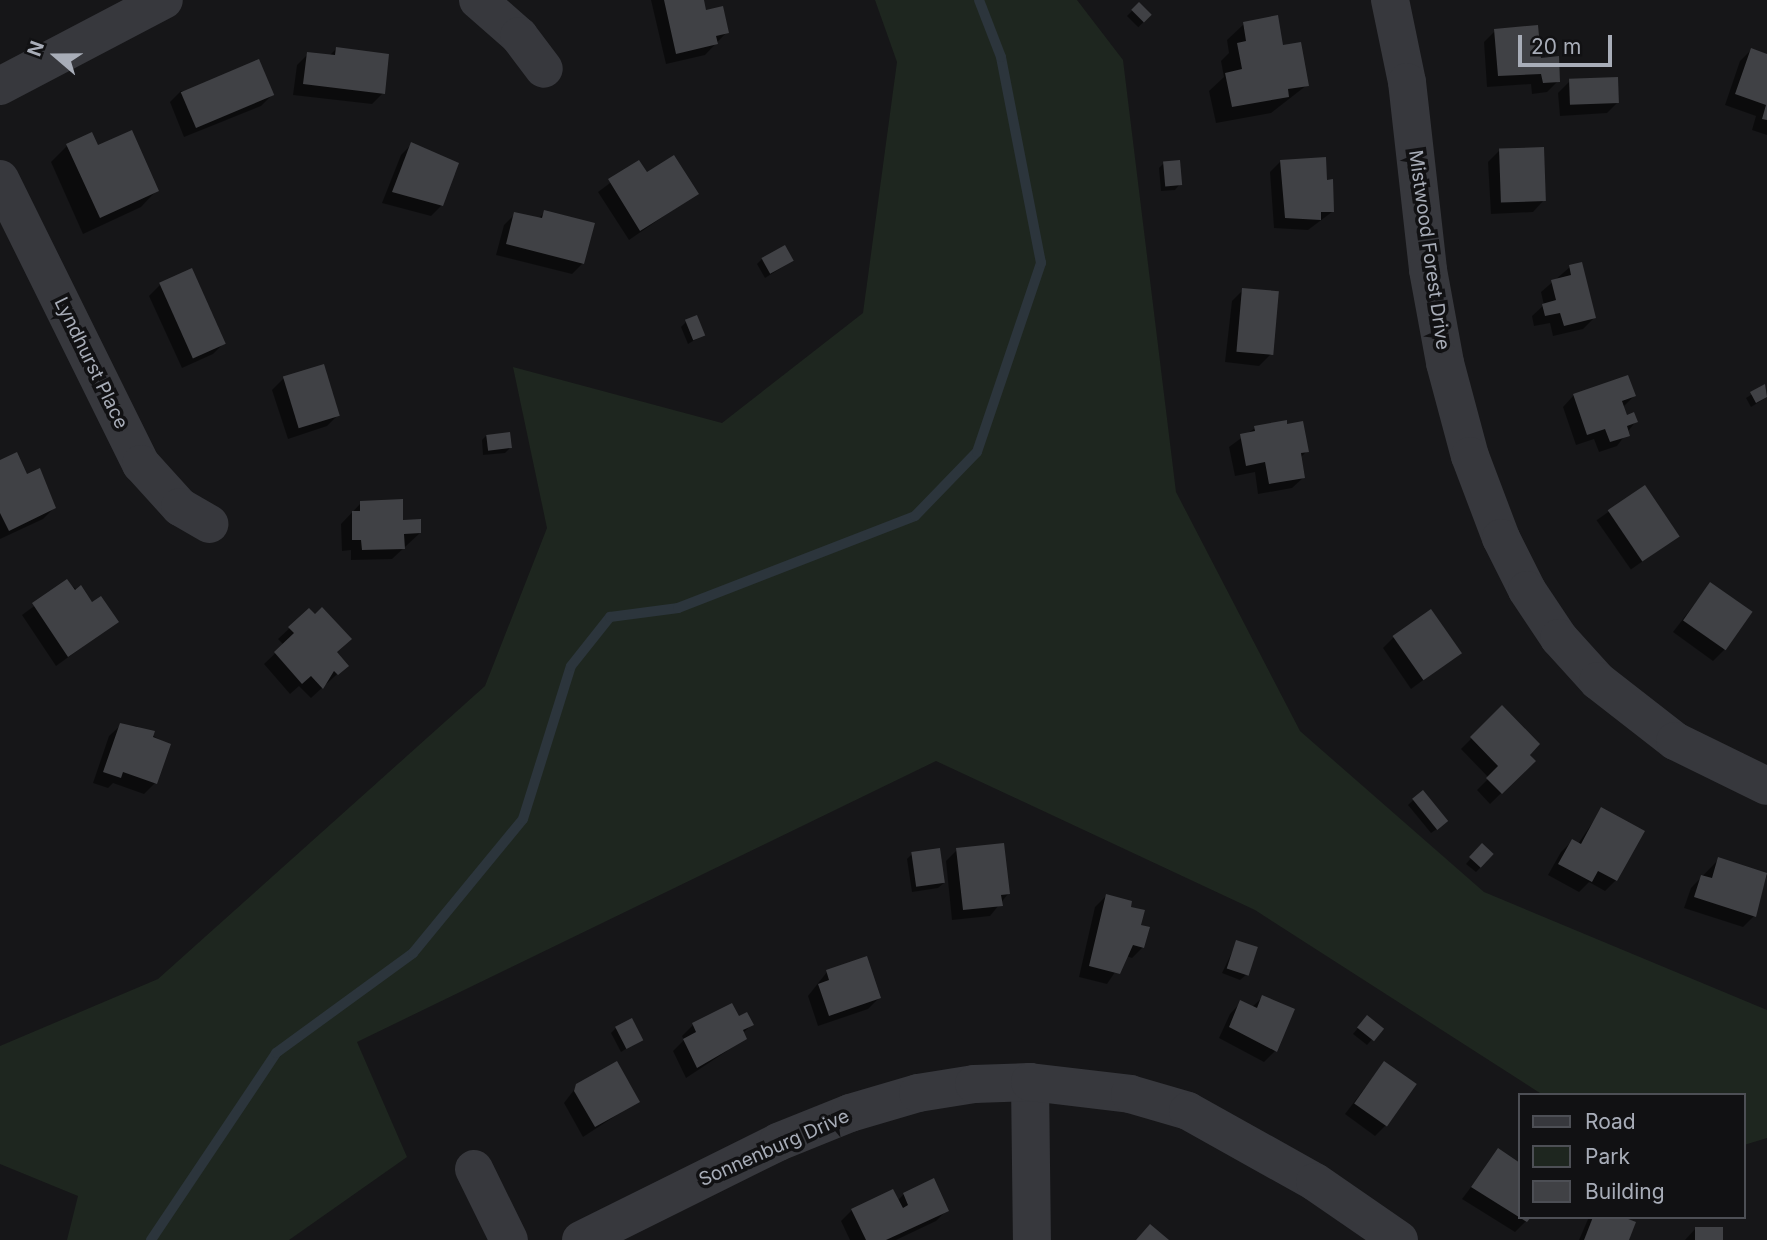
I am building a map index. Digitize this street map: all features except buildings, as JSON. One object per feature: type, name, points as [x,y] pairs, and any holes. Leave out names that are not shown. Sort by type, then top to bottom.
[{"type":"street","points":[[0,86],[164,0]]},
{"type":"street","points":[[478,0],[519,36],[544,69]]},
{"type":"street","name":"Mistwood Forest Drive","points":[[1390,0],[1407,82],[1427,270],[1445,363],[1470,456],[1501,538],[1553,628],[1598,681],[1675,741],[1767,786]]},
{"type":"street","name":"Lyndhurst Place","points":[[0,179],[141,464],[180,508],[209,524]]},
{"type":"street","points":[[1030,1082],[1032,1240]]},
{"type":"street","name":"Sonnenburg Drive","points":[[581,1240],[778,1142],[850,1113],[918,1093],[974,1084],[1030,1082],[1130,1094],[1188,1111],[1315,1182],[1399,1240]]},
{"type":"street","points":[[474,1169],[509,1240]]},
{"type":"green space","points":[[875,0],[1077,0],[1123,60],[1176,492],[1300,731],[1484,892],[1767,1010],[1767,1138],[1746,1144],[1746,1093],[1540,1093],[1255,910],[936,761],[357,1042],[407,1157],[289,1240],[67,1240],[78,1196],[0,1164],[0,1046],[158,979],[485,686],[547,528],[513,367],[722,423],[863,313],[897,62]]},
{"type":"waterway","points":[[151,1240],[276,1053],[413,953],[523,819],[571,666],[610,617],[678,608],[915,516],[977,452],[1041,263],[1001,57],[979,0]]}]
